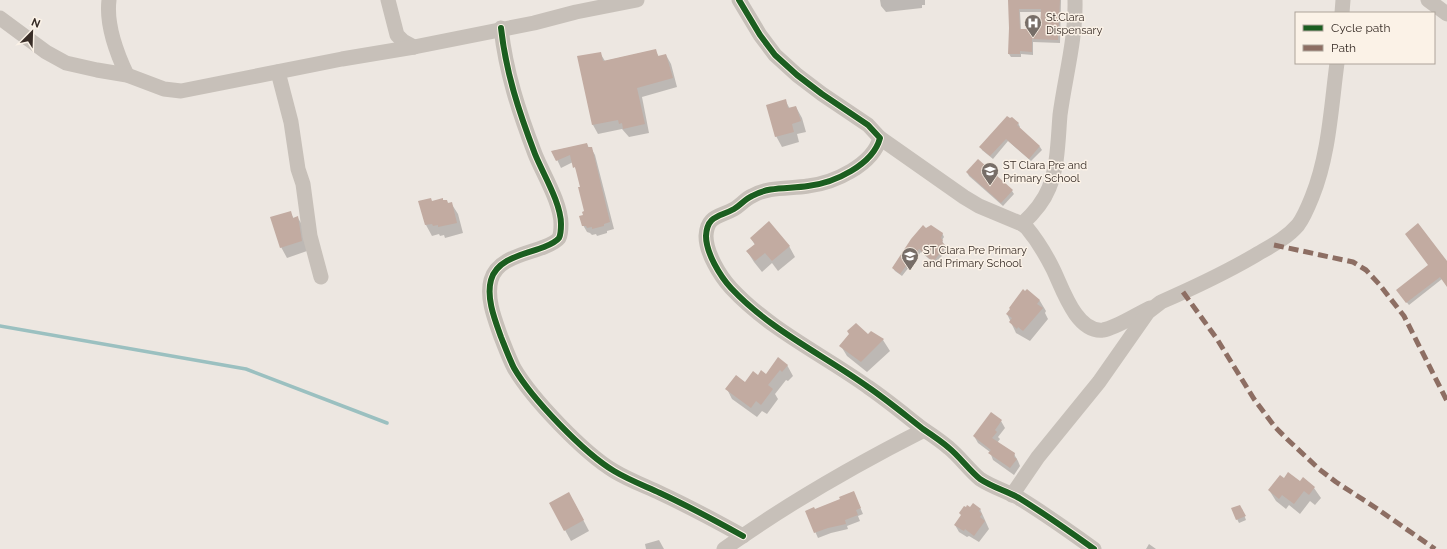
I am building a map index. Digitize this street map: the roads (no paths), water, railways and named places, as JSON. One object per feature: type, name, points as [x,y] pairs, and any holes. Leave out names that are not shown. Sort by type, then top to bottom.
[{"type":"street","points":[[109,0],[109,20],[119,59],[127,75]]},
{"type":"street","points":[[388,0],[397,36],[414,47]]},
{"type":"street","points":[[0,18],[46,52],[66,63],[127,75],[164,89],[181,91],[342,59],[414,47],[501,28],[534,23],[574,6],[637,0]]},
{"type":"street","points":[[739,0],[760,35],[775,55],[797,75],[822,94],[868,124],[880,138],[943,184],[995,214],[1022,224],[1031,233],[1050,262],[1070,306],[1079,318],[1090,326],[1103,330],[1215,278],[1267,249],[1290,233],[1299,224],[1315,189],[1323,162],[1336,64]]},
{"type":"street","points":[[1022,224],[1034,213],[1042,202],[1053,175],[1073,38],[1076,0]]},
{"type":"street","points":[[1342,12],[1343,0]]},
{"type":"street","points":[[1428,0],[1447,14]]},
{"type":"street","points":[[501,28],[504,52],[512,90],[536,156],[551,189],[561,221],[561,232],[558,238],[549,245],[506,262],[497,268],[492,278],[490,288],[492,307],[506,351],[514,368],[526,386],[557,420],[596,458],[613,471],[685,505],[743,536]]},
{"type":"street","points":[[278,72],[291,122],[298,169],[303,184],[310,236],[321,277]]},
{"type":"street","points":[[880,138],[878,146],[873,152],[864,162],[852,170],[814,185],[782,188],[755,194],[734,208],[714,217],[709,225],[706,237],[710,254],[718,271],[731,288],[758,313],[796,341],[868,386],[949,448],[979,478],[1051,518],[1094,549]]},
{"type":"street","points":[[1012,495],[1038,457],[1099,382],[1154,306]]},
{"type":"street","points":[[724,549],[795,502],[878,453],[924,430]]},
{"type":"waterway","points":[[0,326],[246,369],[387,423]]},
{"type":"place","name":"St.Clara Dispensary","points":[[1033,38]]},
{"type":"place","name":"ST Clara Pre and Primary School","points":[[990,186]]},
{"type":"place","name":"ST Clara Pre Primary and Primary School","points":[[910,271]]}]
